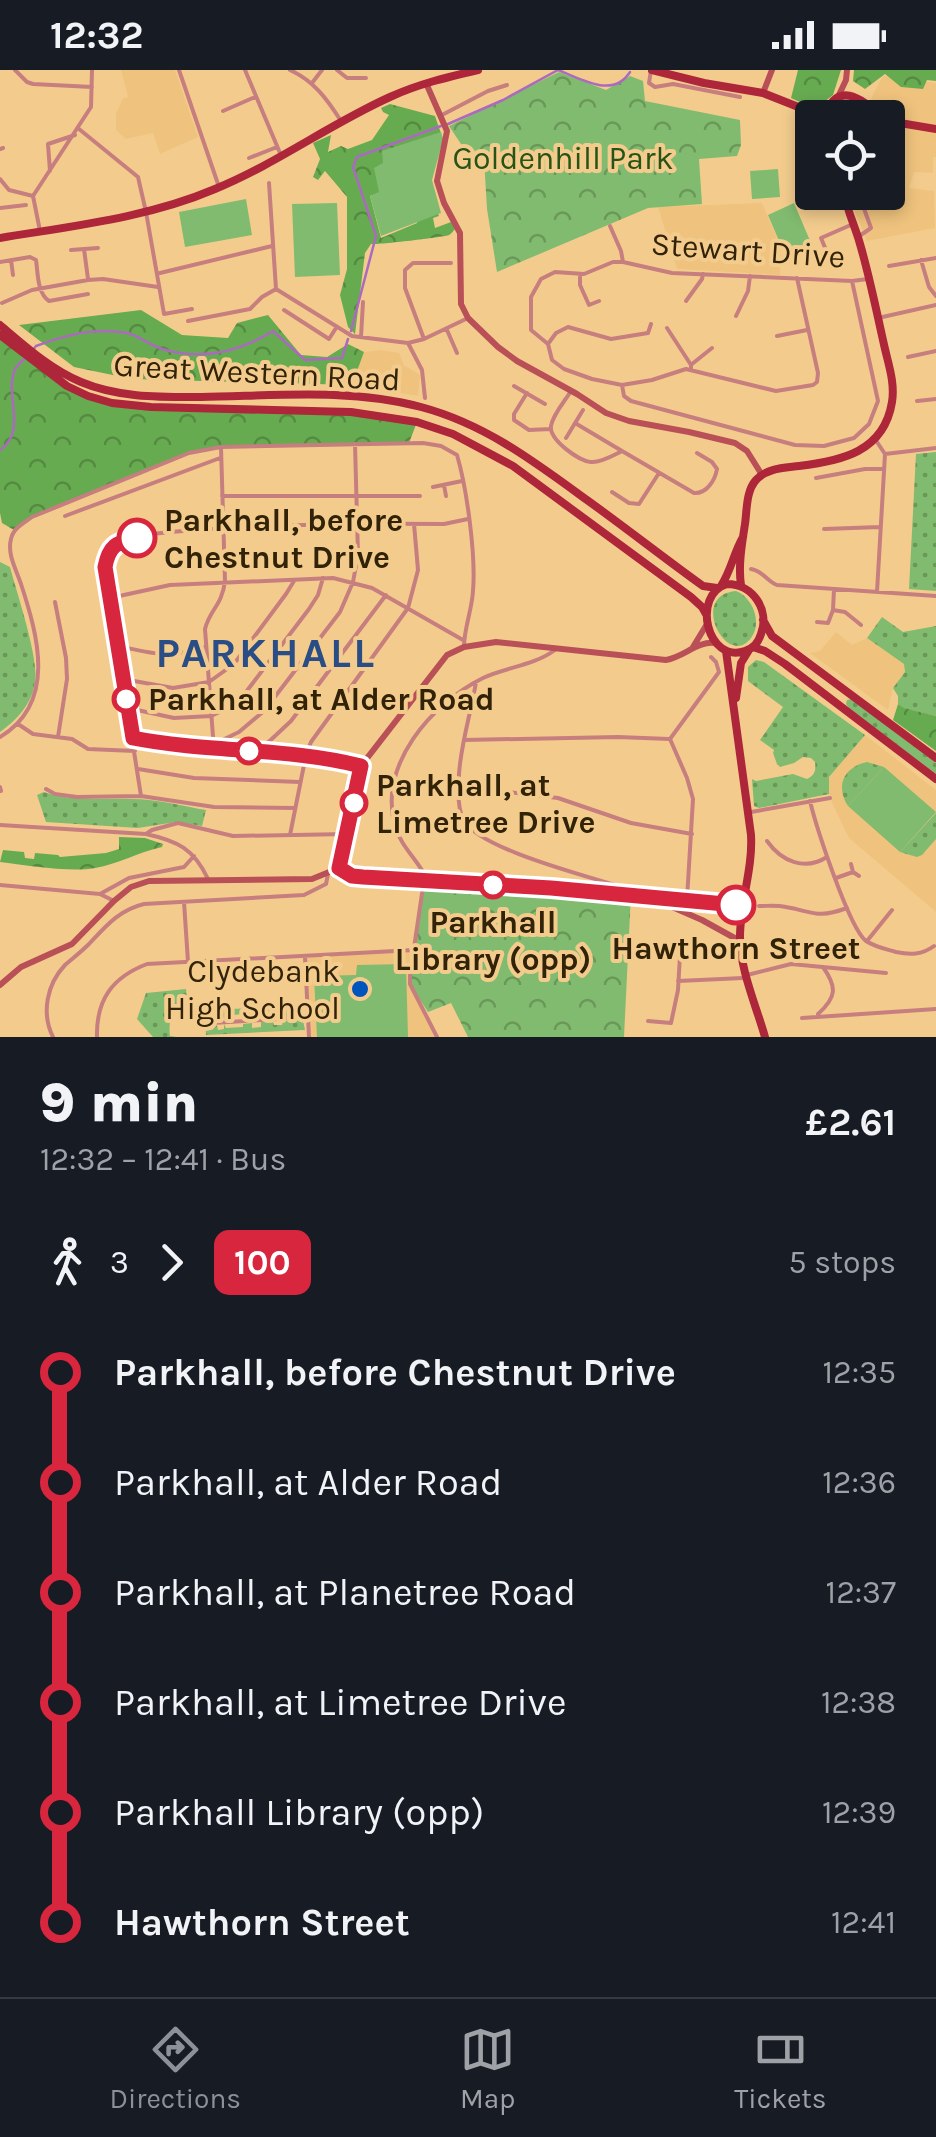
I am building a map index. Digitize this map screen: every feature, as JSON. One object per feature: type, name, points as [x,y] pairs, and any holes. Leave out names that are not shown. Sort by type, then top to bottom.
[{"type":"main road","points":[[0,238],[146,212],[220,188],[393,95],[478,70]]},
{"type":"main road","points":[[652,70],[763,93],[795,109]]},
{"type":"main road","points":[[838,98],[847,95],[863,100]]},
{"type":"main road","points":[[905,123],[936,130]]},
{"type":"main road","points":[[741,586],[750,490],[762,475],[780,468],[839,460],[860,451],[874,439],[888,417],[893,392],[869,279],[849,210]]},
{"type":"main road","name":"Great Western Road","points":[[0,325],[56,379],[78,392],[124,405],[351,412],[417,422],[452,434],[514,467],[691,597],[702,606],[707,619]]},
{"type":"main road","name":"Great Western Road","points":[[0,335],[20,346]]},
{"type":"main road","name":"Great Western Road","points":[[36,359],[85,384],[129,395],[358,397],[447,415],[522,453],[703,586],[719,587]]},
{"type":"main road","points":[[743,537],[710,598],[707,619],[716,644],[738,653],[751,649],[765,651],[936,779]]},
{"type":"main road","points":[[719,587],[741,586],[756,597],[772,636],[936,758]]},
{"type":"main road","points":[[734,702],[741,663],[760,636],[764,620]]},
{"type":"main road","points":[[726,651],[752,854],[740,940],[765,1037]]},
{"type":"street","points":[[14,70],[33,84],[92,87]]},
{"type":"street","points":[[40,232],[33,196],[91,107],[92,70]]},
{"type":"street","points":[[179,70],[220,188]]},
{"type":"street","points":[[246,70],[282,156]]},
{"type":"street","points":[[290,70],[312,82],[340,122]]},
{"type":"street","points":[[312,82],[322,70]]},
{"type":"street","points":[[337,70],[346,78],[366,78]]},
{"type":"street","points":[[652,70],[648,79],[652,86],[673,84],[740,97]]},
{"type":"street","points":[[763,93],[772,70]]},
{"type":"street","points":[[838,98],[847,70]]},
{"type":"street","points":[[846,80],[855,96]]},
{"type":"street","points":[[426,84],[447,131],[438,186],[460,233],[461,304],[468,318],[517,361],[614,417],[728,440],[744,448],[762,475]]},
{"type":"street","points":[[441,117],[488,90],[507,85]]},
{"type":"street","points":[[223,111],[256,97]]},
{"type":"street","points":[[232,107],[235,115]]},
{"type":"street","points":[[79,128],[138,177],[164,314],[192,308]]},
{"type":"street","points":[[50,172],[48,144],[74,135]]},
{"type":"street","points":[[249,158],[278,147]]},
{"type":"street","points":[[0,180],[9,190],[33,196]]},
{"type":"street","points":[[269,183],[276,289]]},
{"type":"street","points":[[0,208],[26,205]]},
{"type":"street","points":[[858,237],[871,228],[864,210]]},
{"type":"street","points":[[821,238],[853,224]]},
{"type":"street","name":"Stewart Drive","points":[[610,226],[623,262]]},
{"type":"street","points":[[817,229],[826,250]]},
{"type":"street","points":[[158,273],[272,246]]},
{"type":"street","points":[[70,250],[98,248]]},
{"type":"street","points":[[84,249],[88,280]]},
{"type":"street","points":[[0,262],[30,257],[36,260],[40,288],[49,301],[88,294]]},
{"type":"street","points":[[889,266],[936,258]]},
{"type":"street","points":[[11,260],[14,275]]},
{"type":"street","points":[[921,260],[936,296]]},
{"type":"street","name":"Stewart Drive","points":[[548,344],[530,327],[532,292],[537,282],[550,273],[580,274],[623,262],[672,273],[869,279]]},
{"type":"street","points":[[424,339],[405,288],[404,270],[414,263],[450,264]]},
{"type":"street","points":[[580,274],[580,285],[589,305],[598,300]]},
{"type":"street","points":[[686,300],[703,274]]},
{"type":"street","points":[[736,316],[748,291],[750,276]]},
{"type":"street","points":[[650,324],[648,332],[620,338],[602,338],[568,327],[556,333],[548,344],[552,360],[564,369],[622,385],[692,369],[776,391],[813,385],[818,373],[797,278]]},
{"type":"street","points":[[2,303],[40,288],[88,280],[160,286]]},
{"type":"street","points":[[622,385],[624,396],[631,402],[804,446],[848,440],[870,424],[878,393],[852,281]]},
{"type":"street","points":[[276,289],[352,336],[408,343],[468,318]]},
{"type":"street","points":[[188,321],[250,309],[276,289]]},
{"type":"street","points":[[361,337],[363,302]]},
{"type":"street","points":[[878,318],[936,305]]},
{"type":"street","points":[[284,310],[329,339],[336,328]]},
{"type":"street","points":[[667,328],[692,369]]},
{"type":"street","points":[[446,329],[457,353]]},
{"type":"street","points":[[777,336],[808,329]]},
{"type":"street","points":[[408,343],[422,370],[424,398]]},
{"type":"street","points":[[692,369],[712,348]]},
{"type":"street","points":[[908,356],[936,350]]},
{"type":"street","points":[[514,386],[546,404]]},
{"type":"street","points":[[571,390],[551,429],[556,442],[589,462],[622,450]]},
{"type":"street","points":[[526,393],[514,420],[529,430],[551,429]]},
{"type":"street","points":[[917,402],[936,399]]},
{"type":"street","points":[[566,438],[583,410]]},
{"type":"street","points":[[704,435],[708,422]]},
{"type":"street","points":[[575,423],[694,493],[703,492],[716,474],[716,467],[697,452]]},
{"type":"street","points":[[874,439],[885,454],[877,592]]},
{"type":"street","points":[[214,747],[264,712],[340,612],[353,582],[358,556],[355,444]]},
{"type":"street","points":[[0,738],[18,724],[33,703],[40,678],[34,635],[12,562],[14,530],[32,517],[190,453],[221,447],[355,444],[432,444],[448,450],[458,458],[474,571],[464,644]]},
{"type":"street","points":[[214,747],[206,647],[207,622],[223,599],[225,581],[221,447]]},
{"type":"street","points":[[885,454],[936,448]]},
{"type":"street","points":[[65,516],[222,458]]},
{"type":"street","points":[[816,478],[865,468],[884,469]]},
{"type":"street","points":[[612,492],[638,504],[660,472]]},
{"type":"street","points":[[433,487],[462,481]]},
{"type":"street","points":[[444,485],[446,496]]},
{"type":"street","points":[[222,496],[420,496]]},
{"type":"street","points":[[142,796],[105,567],[112,548],[123,541],[168,532],[444,524],[468,519]]},
{"type":"street","points":[[290,835],[311,742],[408,608],[418,570],[414,524]]},
{"type":"street","points":[[824,530],[880,527]]},
{"type":"street","points":[[752,568],[778,585],[936,596]]},
{"type":"street","points":[[123,678],[173,688],[208,682],[234,664],[295,578]]},
{"type":"street","points":[[110,598],[170,585],[323,578],[353,582],[386,595],[464,644]]},
{"type":"street","points":[[128,708],[174,718],[210,716],[226,709],[246,692],[309,609],[323,578]]},
{"type":"street","points":[[832,632],[828,624],[834,589]]},
{"type":"street","points":[[258,752],[291,721],[386,595]]},
{"type":"street","points":[[55,602],[67,679],[58,736]]},
{"type":"street","points":[[833,610],[845,612],[862,625]]},
{"type":"street","points":[[693,648],[707,619]]},
{"type":"street","points":[[817,622],[828,624]]},
{"type":"street","points":[[0,985],[21,967],[72,944],[114,900],[149,881],[312,879],[339,868],[361,766],[440,662],[464,644],[496,642],[666,660],[708,642],[716,644]]},
{"type":"street","points":[[118,646],[160,655],[206,647]]},
{"type":"street","points":[[436,1037],[410,984],[426,880],[400,838],[392,810],[392,784],[397,768],[424,727],[454,695],[501,670],[536,661],[558,648]]},
{"type":"street","points":[[670,740],[719,672],[711,657]]},
{"type":"street","points":[[476,682],[459,772],[465,822],[480,835],[551,867],[625,888],[628,894]]},
{"type":"street","points":[[18,724],[32,734],[72,739],[88,750],[134,750]]},
{"type":"street","points":[[133,738],[306,754],[361,766]]},
{"type":"street","points":[[464,740],[670,740]]},
{"type":"street","points":[[670,740],[693,799],[687,899]]},
{"type":"street","points":[[138,768],[194,778],[300,782]]},
{"type":"street","points":[[46,789],[77,797],[142,796],[214,807],[295,808]]},
{"type":"street","points":[[459,792],[558,798],[631,823],[692,834]]},
{"type":"street","points":[[748,812],[830,798]]},
{"type":"street","points":[[810,801],[850,918],[866,941],[903,954],[917,954],[934,946]]},
{"type":"street","points":[[146,834],[178,824],[233,836],[347,834]]},
{"type":"street","points":[[0,825],[146,834],[180,844],[200,862],[208,880]]},
{"type":"street","points":[[767,841],[791,863],[807,865],[828,856]]},
{"type":"street","points":[[100,894],[129,878],[184,867],[194,856]]},
{"type":"street","points":[[850,864],[859,876]]},
{"type":"street","points":[[339,868],[352,876],[742,905]]},
{"type":"street","points":[[836,878],[854,872]]},
{"type":"street","points":[[53,1037],[48,1026],[48,993],[64,966],[118,914],[144,904],[304,895],[326,884],[328,874]]},
{"type":"street","points":[[0,886],[100,894],[114,900]]},
{"type":"street","points":[[650,898],[740,940]]},
{"type":"street","points":[[184,902],[188,962]]},
{"type":"street","points":[[759,906],[784,906],[824,914],[847,908]]},
{"type":"street","points":[[866,941],[892,910]]},
{"type":"street","points":[[97,1037],[102,1004],[112,986],[126,972],[147,964],[414,950]]},
{"type":"street","points":[[647,958],[651,952],[680,955],[671,1023],[648,1021]]},
{"type":"street","points":[[305,956],[309,1037]]},
{"type":"street","points":[[678,980],[748,976],[790,964],[886,972]]},
{"type":"street","points":[[816,1016],[834,993],[834,983],[824,967]]},
{"type":"street","points":[[829,1002],[841,1015]]},
{"type":"street","points":[[802,1018],[936,1009]]},
{"type":"street","points":[[213,1023],[308,1018]]},
{"type":"shaded area","points":[[121,70],[175,70],[198,137],[160,154],[153,133],[126,139],[116,130],[116,114],[123,98],[128,97]]},
{"type":"shaded area","points":[[883,76],[936,83],[933,173],[914,172],[909,188],[934,191],[935,228],[867,241],[854,210],[905,210],[905,100],[871,100]]},
{"type":"shaded area","points":[[762,203],[781,248],[780,275],[677,269],[658,207]]},
{"type":"shaded area","points":[[364,352],[399,353],[404,365],[420,375],[418,396],[352,385]]},
{"type":"shaded area","points":[[836,632],[852,645],[867,638],[904,664],[905,672],[893,688],[888,710],[810,653],[820,651]]},
{"type":"shaded area","points":[[865,735],[936,790],[936,912],[849,838],[833,805],[829,777]]},
{"type":"shaded area","name":"Clydebank High School","points":[[414,950],[410,975],[437,1037],[309,1037],[305,956]]},
{"type":"green space","points":[[798,70],[841,70],[833,95],[827,100],[791,98]]},
{"type":"green space","points":[[854,70],[936,70],[936,81],[927,80],[923,89],[901,87],[885,74],[865,89],[853,81]]},
{"type":"green space","name":"Goldenhill Park","points":[[559,72],[606,90],[630,76],[643,81],[645,101],[740,120],[741,145],[737,156],[699,159],[702,204],[648,208],[497,272],[484,159],[469,156],[449,126]]},
{"type":"green space","points":[[390,104],[435,116],[443,139],[383,163],[379,193],[370,196],[381,238],[417,223],[421,201],[429,191],[439,216],[433,218],[435,228],[451,222],[455,229],[445,236],[371,244],[365,253],[355,334],[348,327],[340,295],[347,269],[347,197],[325,171],[318,180],[313,177],[320,159],[313,143],[331,135],[328,152],[372,140],[389,115],[381,108]]},
{"type":"green space","points":[[441,132],[443,140],[432,180],[441,213],[381,236],[370,196],[379,192],[374,168],[383,163],[382,151]]},
{"type":"green space","points":[[778,169],[780,197],[752,199],[750,171]]},
{"type":"green space","points":[[246,199],[252,235],[185,247],[179,212]]},
{"type":"green space","points":[[337,203],[340,275],[295,277],[292,204]]},
{"type":"green space","points":[[794,203],[811,243],[785,255],[768,215]]},
{"type":"green space","points":[[141,310],[182,335],[228,338],[237,323],[268,315],[301,355],[327,357],[348,344],[364,352],[352,385],[132,379],[74,367],[19,325]]},
{"type":"green space","points":[[0,335],[56,379],[112,403],[351,412],[417,422],[409,443],[221,447],[189,453],[32,517],[14,530],[2,523],[0,513]]},
{"type":"green space","points":[[936,452],[936,591],[909,589],[916,454]]},
{"type":"green space","points":[[0,562],[10,567],[31,642],[35,682],[18,717],[0,732]]},
{"type":"green space","points":[[736,591],[747,599],[756,618],[751,638],[741,645],[732,645],[723,638],[713,616],[722,595]]},
{"type":"green space","points":[[882,617],[903,632],[936,626],[936,716],[898,704],[893,688],[905,672],[904,664],[867,638]]},
{"type":"green space","points":[[756,660],[865,735],[829,777],[829,794],[754,806],[752,779],[793,774],[807,779],[815,768],[811,758],[803,757],[780,767],[774,750],[760,740],[783,707],[748,681],[748,667]]},
{"type":"green space","points":[[851,699],[936,763],[936,774],[849,708],[846,704]]},
{"type":"green space","points":[[898,704],[936,716],[936,751],[893,720]]},
{"type":"green space","points":[[867,762],[884,767],[848,806],[842,791],[844,778],[852,768]]},
{"type":"green space","points":[[884,767],[936,812],[900,852],[848,806]]},
{"type":"green space","points":[[44,792],[77,798],[151,800],[206,810],[202,826],[176,822],[138,828],[46,822],[37,795]]},
{"type":"green space","points":[[936,813],[936,839],[922,855],[900,852]]},
{"type":"green space","points":[[119,837],[145,838],[163,844],[112,864],[85,869],[0,862],[3,850],[24,852],[25,858],[34,859],[35,853],[60,857],[106,853],[119,849]]},
{"type":"green space","points":[[424,880],[631,894],[624,1037],[468,1037],[451,1003],[428,1012],[410,984]]},
{"type":"green space","name":"Clydebank High School","points":[[406,964],[408,1037],[317,1037],[314,976],[356,975],[357,965]]},
{"type":"green space","points":[[186,989],[187,999],[171,1020],[170,1036],[177,1037],[153,1037],[137,1019],[146,993]]},
{"type":"green space","points":[[304,1006],[303,1016],[283,1017],[282,1012],[261,1019],[260,1015],[252,1015],[252,1019],[243,1020],[242,1014],[225,1016],[225,1021],[223,1017],[217,1021],[210,1017],[209,1028],[217,1025],[218,1030],[224,1029],[224,1024],[226,1028],[252,1023],[252,1028],[261,1027],[261,1022],[282,1025],[283,1021],[303,1020],[305,1030],[206,1035],[205,1010]]},
{"type":"waterway","points":[[448,124],[558,70],[606,86],[623,80],[630,72]]},
{"type":"waterway","points":[[351,331],[376,236],[353,167],[357,157],[441,126]]},
{"type":"waterway","points":[[32,351],[58,338],[104,331],[127,333],[177,353],[206,354],[233,349],[273,331],[305,360],[342,358],[348,339]]},
{"type":"waterway","points":[[0,450],[13,433],[12,379],[27,356]]},
{"type":"bus line","name":"100","points":[[137,538],[112,548],[105,567],[133,738],[214,750],[306,754],[361,766],[339,868],[352,876],[551,888],[736,905]]},
{"type":"place","name":"Parkhall, before Chestnut Drive","points":[[137,538]]},
{"type":"place","name":"Parkhall, at Alder Road","points":[[126,699]]},
{"type":"place","name":"Parkhall, at Limetree Drive","points":[[354,803]]},
{"type":"place","name":"Parkhall Library (opp)","points":[[493,885]]},
{"type":"place","name":"Hawthorn Street","points":[[736,905]]},
{"type":"place","name":"Clydebank High School","points":[[360,989]]},
{"type":"district","name":"PARKHALL","points":[[266,652]]}]
